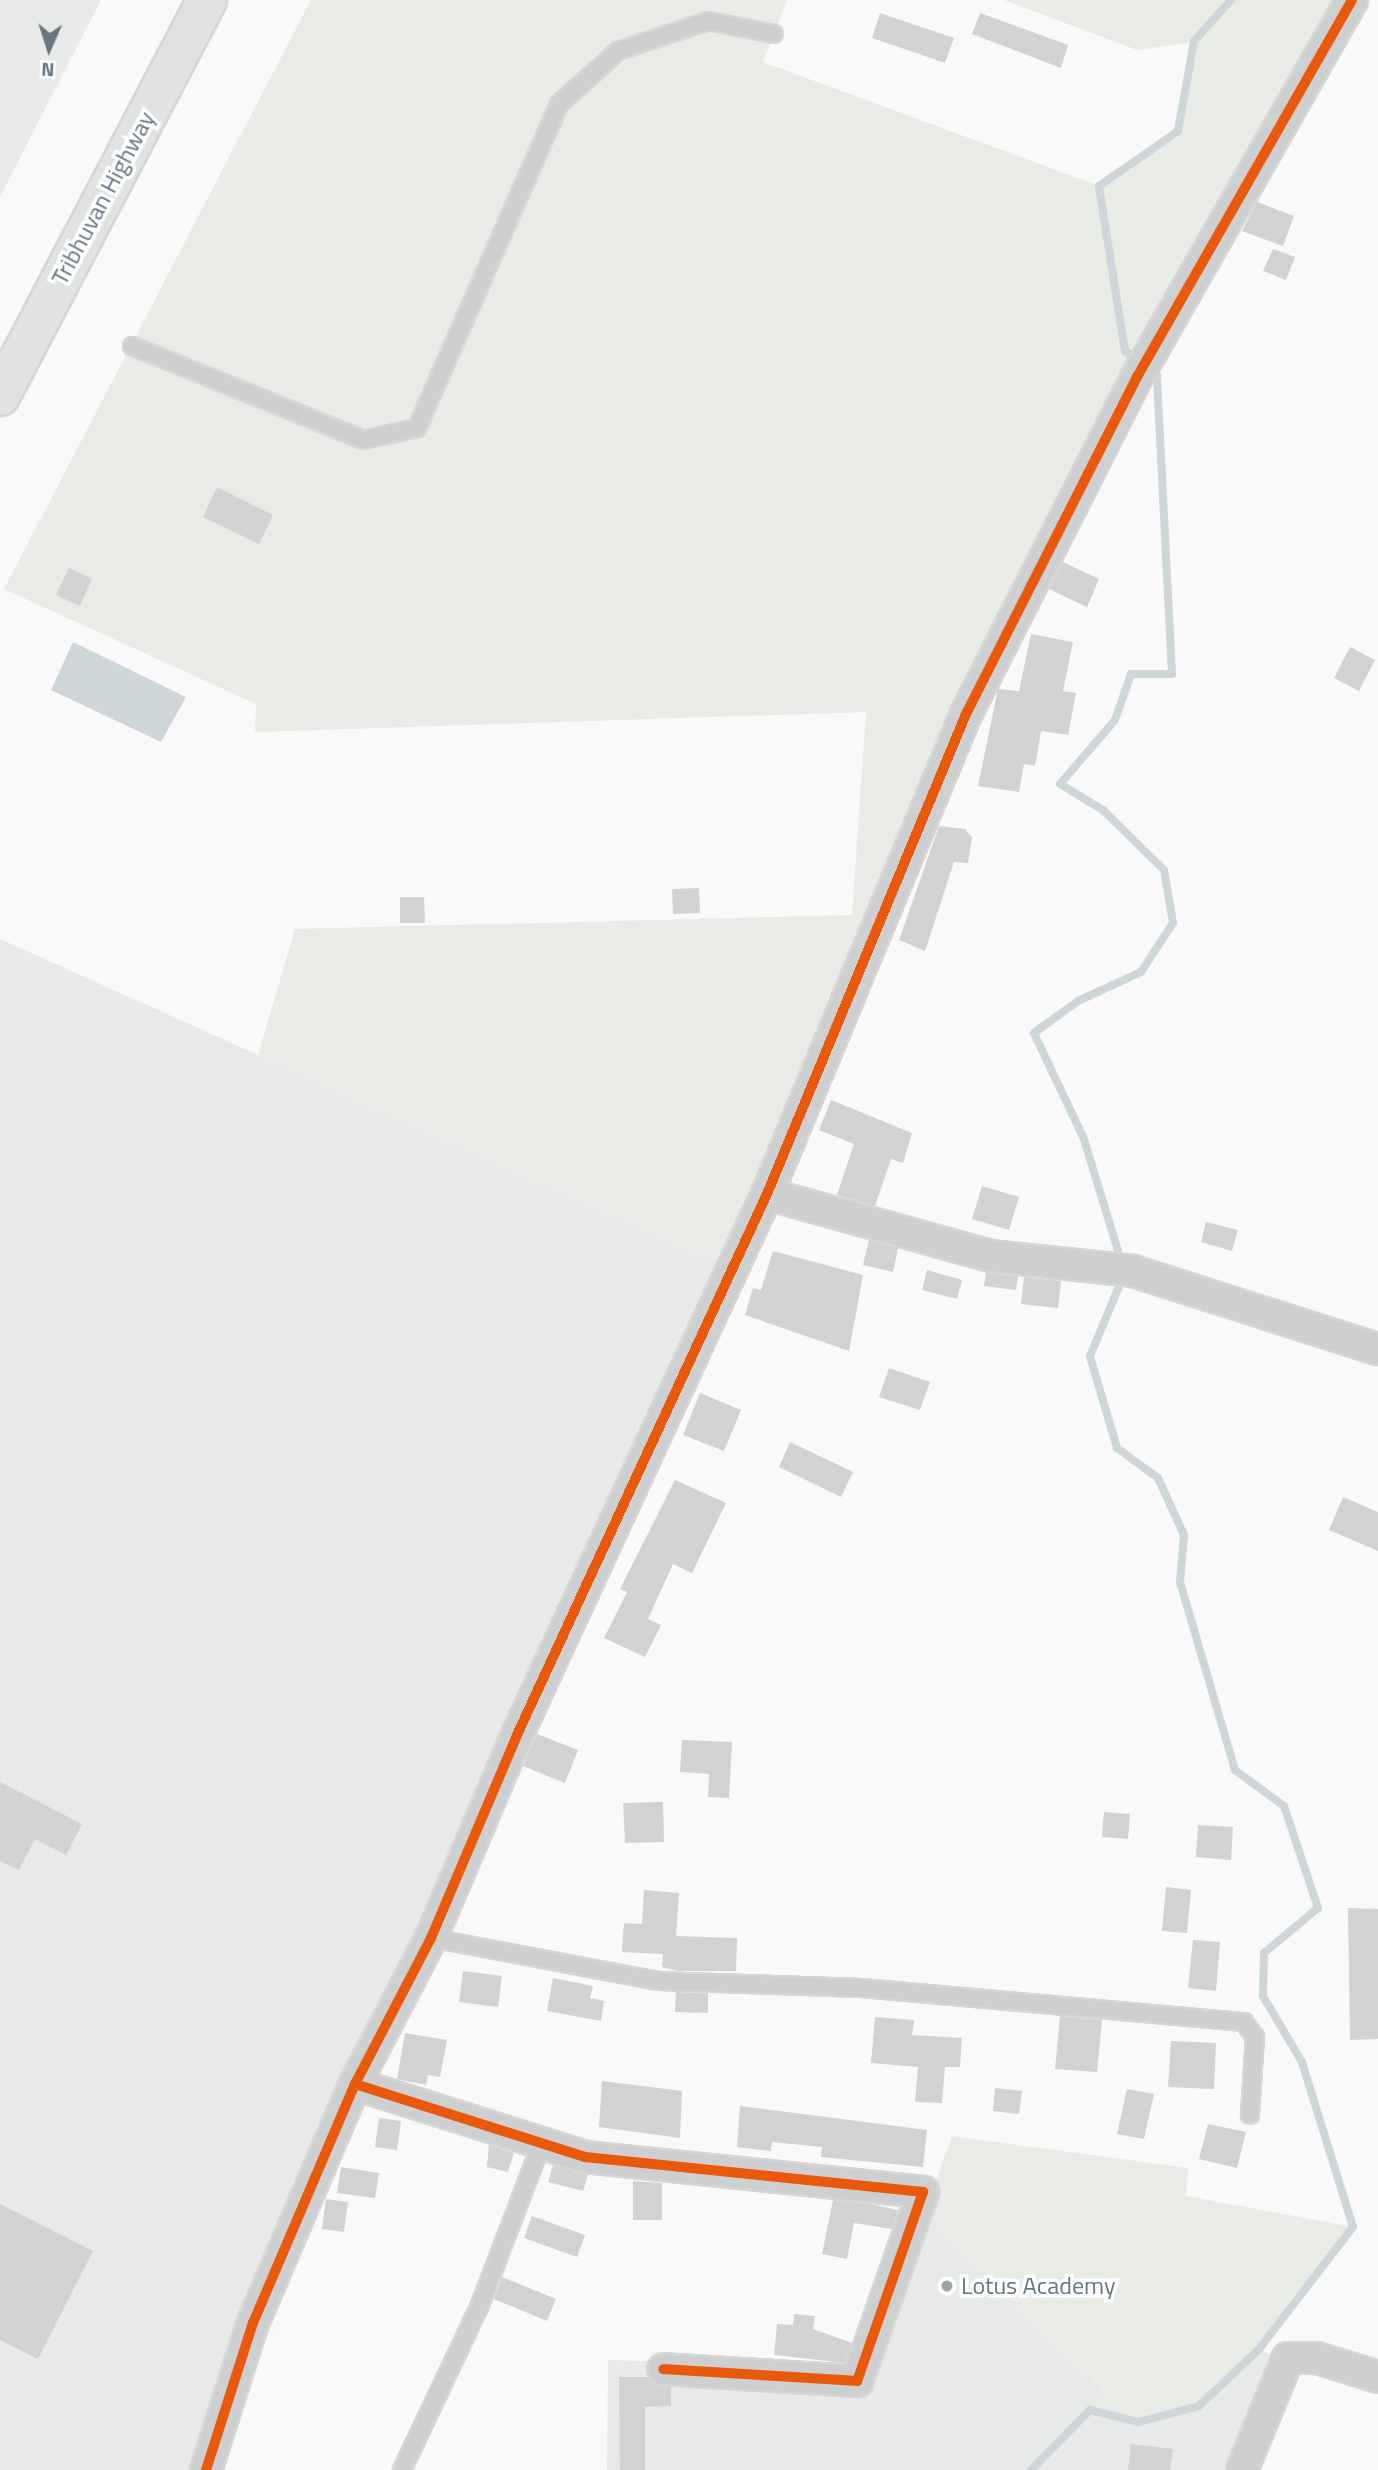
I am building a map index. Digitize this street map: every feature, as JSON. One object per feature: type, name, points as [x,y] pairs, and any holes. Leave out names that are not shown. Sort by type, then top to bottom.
[{"type":"highway","name":"Tribhuvan Highway","points":[[0,396],[207,0]]},
{"type":"street","points":[[206,2470],[253,2323],[355,2084],[431,1938],[517,1735],[767,1194],[966,714],[1137,377],[1352,0]]},
{"type":"street","points":[[767,1194],[991,1256],[1133,1271],[1378,1349]]},
{"type":"street","points":[[355,2084],[585,2157],[923,2192],[856,2381],[663,2369]]},
{"type":"street","points":[[1242,2470],[1289,2358],[1317,2358],[1378,2377]]},
{"type":"lane","points":[[132,346],[363,440],[417,428],[559,104],[618,51],[695,25],[708,21],[774,34]]},
{"type":"lane","points":[[431,1938],[659,1981],[862,1988],[1244,2022],[1255,2037],[1250,2116]]},
{"type":"lane","points":[[402,2470],[480,2305],[541,2145]]},
{"type":"shaded area","points":[[0,0],[101,0],[0,197]]},
{"type":"shaded area","points":[[311,0],[787,0],[763,62],[1099,186],[1178,131],[1194,42],[1137,50],[1004,0],[1352,0],[966,714],[733,1268],[258,1055],[295,929],[852,915],[866,712],[255,732],[256,704],[4,589]]},
{"type":"shaded area","points":[[73,642],[186,697],[161,742],[51,690]]},
{"type":"shaded area","points":[[0,939],[733,1268],[198,2470],[0,2470]]},
{"type":"shaded area","points":[[952,2136],[1188,2168],[1186,2196],[1353,2227],[1259,2349],[1199,2406],[1138,2422],[1090,2410],[1107,2392],[925,2211]]},
{"type":"shaded area","name":"Lotus Academy","points":[[925,2211],[1107,2393],[1091,2410],[1199,2406],[1259,2349],[1287,2361],[1238,2470],[607,2470],[608,2360],[688,2362],[688,2386],[851,2387]]},
{"type":"building","points":[[880,13],[954,38],[945,63],[872,38]]},
{"type":"building","points":[[980,13],[1068,45],[1061,68],[972,34]]},
{"type":"building","points":[[1257,202],[1294,216],[1283,246],[1242,231]]},
{"type":"building","points":[[1273,249],[1295,257],[1286,280],[1263,271]]},
{"type":"building","points":[[217,487],[273,515],[259,544],[203,517]]},
{"type":"building","points":[[1063,562],[1099,579],[1087,607],[1049,589]]},
{"type":"building","points":[[69,568],[92,579],[80,606],[56,595]]},
{"type":"building","points":[[1031,634],[1073,642],[1063,691],[1076,693],[1068,735],[1041,731],[1035,766],[1024,764],[1019,792],[978,786],[998,689],[1019,691]]},
{"type":"building","points":[[1350,647],[1375,660],[1359,691],[1334,678]]},
{"type":"building","points":[[939,826],[965,829],[972,837],[968,863],[954,862],[925,951],[899,940]]},
{"type":"building","points":[[699,888],[700,913],[673,914],[672,889]]},
{"type":"building","points":[[400,897],[424,897],[425,923],[400,923]]},
{"type":"building","points":[[831,1100],[912,1133],[903,1163],[891,1159],[875,1206],[837,1195],[854,1144],[819,1130]]},
{"type":"building","points":[[982,1186],[1019,1197],[1009,1230],[972,1219]]},
{"type":"building","points":[[1206,1222],[1238,1230],[1232,1251],[1201,1242]]},
{"type":"building","points":[[869,1240],[898,1248],[893,1272],[863,1265]]},
{"type":"building","points":[[773,1251],[863,1275],[849,1351],[745,1315],[753,1288],[761,1290]]},
{"type":"building","points":[[927,1270],[962,1280],[957,1299],[922,1290]]},
{"type":"building","points":[[986,1273],[1018,1276],[1016,1290],[984,1286]]},
{"type":"building","points":[[1024,1277],[1061,1281],[1058,1308],[1021,1304]]},
{"type":"building","points":[[889,1368],[930,1382],[920,1410],[879,1397]]},
{"type":"building","points":[[700,1393],[741,1410],[724,1451],[683,1435]]},
{"type":"building","points":[[790,1442],[853,1472],[841,1497],[779,1467]]},
{"type":"building","points":[[675,1480],[726,1503],[692,1573],[673,1564],[648,1619],[661,1625],[645,1657],[604,1638],[627,1592],[620,1589]]},
{"type":"building","points":[[1343,1497],[1378,1512],[1378,1551],[1329,1530]]},
{"type":"building","points":[[537,1734],[578,1750],[565,1783],[523,1766]]},
{"type":"building","points":[[682,1740],[732,1742],[729,1798],[708,1797],[709,1774],[680,1772]]},
{"type":"building","points":[[0,1782],[82,1824],[66,1855],[35,1839],[19,1870],[0,1861]]},
{"type":"building","points":[[663,1802],[664,1842],[625,1843],[623,1803]]},
{"type":"building","points":[[1104,1812],[1130,1814],[1128,1839],[1102,1837]]},
{"type":"building","points":[[1198,1825],[1233,1827],[1231,1860],[1196,1857]]},
{"type":"building","points":[[1166,1887],[1191,1890],[1187,1933],[1162,1931]]},
{"type":"building","points":[[644,1890],[679,1893],[676,1936],[737,1938],[736,1971],[678,1971],[662,1967],[663,1954],[622,1952],[624,1923],[642,1924]]},
{"type":"building","points":[[1348,1908],[1378,1909],[1378,2039],[1350,2040]]},
{"type":"building","points":[[1193,1940],[1220,1942],[1216,1991],[1188,1988]]},
{"type":"building","points":[[463,1971],[502,1976],[498,2007],[459,2002]]},
{"type":"building","points":[[553,1978],[593,1986],[590,1998],[604,2001],[601,2021],[547,2011]]},
{"type":"building","points":[[676,1992],[708,1993],[708,2013],[675,2012]]},
{"type":"building","points":[[1060,2016],[1102,2020],[1097,2072],[1055,2069]]},
{"type":"building","points":[[875,2017],[914,2020],[912,2035],[962,2038],[960,2067],[945,2067],[942,2103],[915,2102],[918,2067],[871,2063]]},
{"type":"building","points":[[405,2033],[447,2040],[440,2077],[428,2075],[426,2085],[397,2079]]},
{"type":"building","points":[[1171,2041],[1216,2043],[1214,2089],[1168,2087]]},
{"type":"building","points":[[602,2081],[682,2091],[680,2138],[599,2127]]},
{"type":"building","points":[[995,2088],[1022,2091],[1019,2114],[993,2111]]},
{"type":"building","points":[[1127,2089],[1154,2094],[1144,2139],[1117,2134]]},
{"type":"building","points":[[740,2106],[927,2130],[923,2167],[821,2157],[822,2147],[772,2142],[771,2151],[737,2147]]},
{"type":"building","points":[[379,2118],[401,2121],[397,2150],[375,2147]]},
{"type":"building","points":[[1208,2124],[1246,2132],[1237,2168],[1199,2159]]},
{"type":"building","points":[[489,2145],[514,2153],[508,2172],[487,2167]]},
{"type":"building","points":[[553,2165],[588,2175],[583,2191],[548,2182]]},
{"type":"building","points":[[341,2167],[379,2173],[375,2198],[337,2193]]},
{"type":"building","points":[[633,2181],[662,2183],[662,2220],[633,2220]]},
{"type":"building","points":[[326,2199],[348,2202],[344,2232],[322,2229]]},
{"type":"building","points":[[833,2200],[898,2210],[892,2229],[854,2223],[847,2259],[822,2254]]},
{"type":"building","points":[[0,2204],[93,2251],[38,2359],[0,2340]]},
{"type":"building","points":[[532,2216],[585,2235],[577,2257],[524,2238]]},
{"type":"building","points":[[502,2277],[556,2299],[547,2321],[494,2299]]},
{"type":"building","points":[[794,2314],[815,2316],[813,2329],[852,2343],[845,2363],[774,2355],[777,2324],[793,2325]]},
{"type":"building","points":[[619,2377],[648,2377],[671,2387],[671,2406],[645,2407],[645,2470],[620,2470]]},
{"type":"building","points":[[1131,2444],[1173,2449],[1170,2470],[1128,2470]]},
{"type":"waterway","points":[[1138,361],[1125,351],[1099,186],[1178,131],[1194,41],[1231,0]]},
{"type":"waterway","points":[[1118,1251],[1084,1139],[1034,1033],[1078,1001],[1141,972],[1173,923],[1164,870],[1103,810],[1060,784],[1115,720],[1131,674],[1172,674],[1157,376],[1148,369]]},
{"type":"waterway","points":[[1031,2470],[1090,2410],[1138,2422],[1199,2406],[1259,2349],[1353,2227],[1302,2062],[1263,1996],[1264,1953],[1318,1908],[1284,1806],[1235,1770],[1180,1582],[1184,1535],[1158,1478],[1117,1448],[1090,1356],[1118,1289]]},
{"type":"cycle path","points":[[206,2470],[253,2323],[355,2084],[431,1938],[517,1735],[767,1194],[966,714],[1137,377],[1352,0]]},
{"type":"cycle path","points":[[355,2084],[585,2157],[923,2192],[857,2381],[663,2369]]},
{"type":"place","name":"Lotus Academy","points":[[947,2286]]}]
